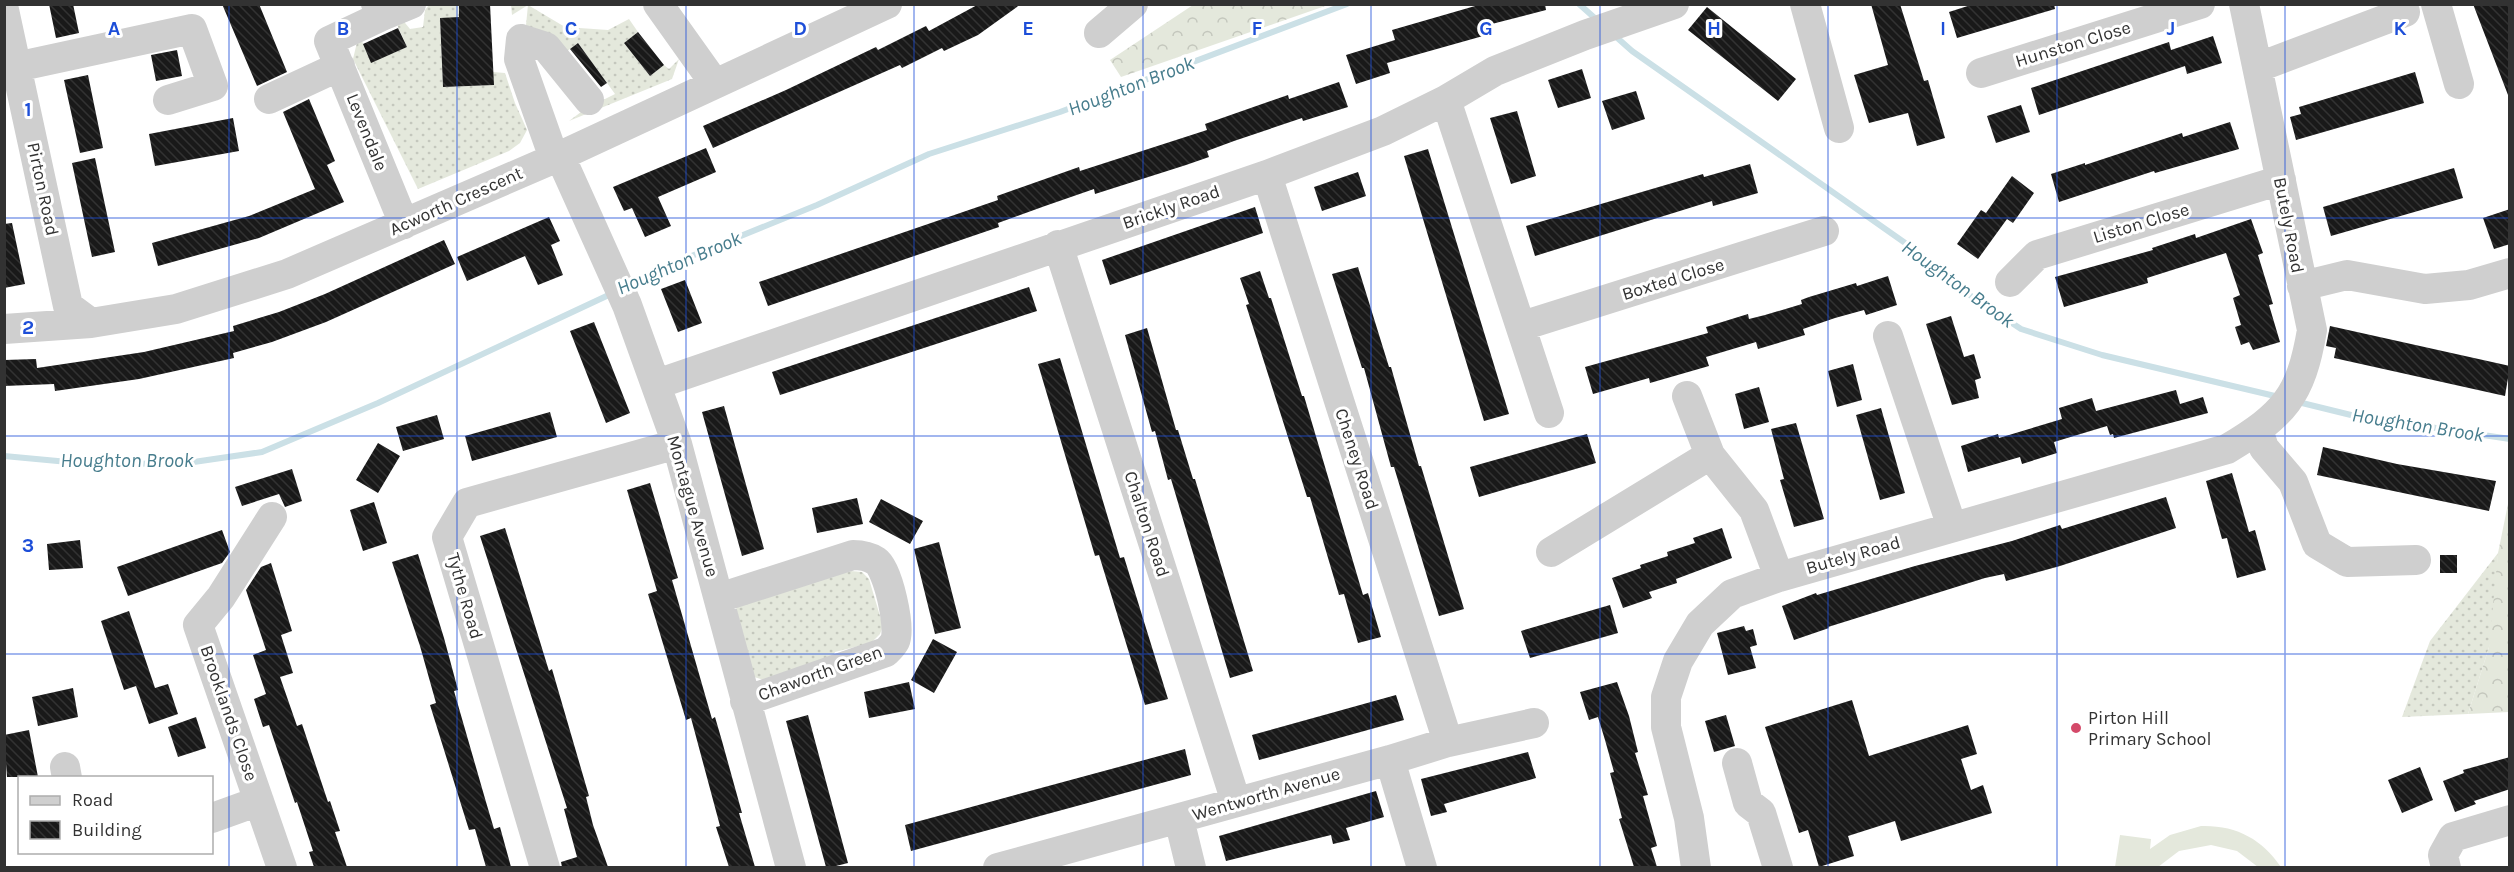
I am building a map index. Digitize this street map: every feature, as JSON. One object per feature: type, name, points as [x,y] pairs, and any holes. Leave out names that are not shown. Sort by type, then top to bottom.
[{"type":"street","points":[[269,99],[334,54],[379,10],[411,4]]},
{"type":"street","points":[[658,4],[715,84]]},
{"type":"street","name":"Acworth Crescent","points":[[4,329],[91,322],[176,309],[287,274],[557,157],[886,4]]},
{"type":"street","points":[[1100,33],[1132,4]]},
{"type":"street","name":"Brickly Road","points":[[657,384],[1267,175],[1383,131],[1446,100],[1495,71],[1674,4]]},
{"type":"street","points":[[1805,4],[1839,128]]},
{"type":"street","name":"Hunston Close","points":[[1981,74],[2200,4]]},
{"type":"street","name":"Butely Road","points":[[1696,867],[1689,818],[1666,727],[1666,697],[1678,661],[1700,624],[1732,594],[1779,577],[2227,449],[2268,422],[2300,382],[2312,330],[2259,67],[2244,4]]},
{"type":"street","name":"Pirton Road","points":[[4,10],[68,306],[91,322]]},
{"type":"street","points":[[2259,67],[2415,10],[2459,84]]},
{"type":"street","points":[[16,67],[186,17],[213,86],[168,100]]},
{"type":"street","name":"Montague Avenue","points":[[589,100],[546,47],[521,39],[519,59],[557,157],[622,293],[677,444],[791,867]]},
{"type":"street","name":"Levendale","points":[[334,54],[404,224]]},
{"type":"street","points":[[1446,100],[1549,412]]},
{"type":"street","name":"Cheney Road","points":[[1267,175],[1448,742]]},
{"type":"street","name":"Liston Close","points":[[2010,282],[2037,255],[2281,180]]},
{"type":"street","name":"Boxted Close","points":[[1522,326],[1824,231]]},
{"type":"street","name":"Chalton Road","points":[[1058,246],[1236,802]]},
{"type":"street","points":[[2302,286],[2347,275],[2425,289],[2469,285],[2510,273]]},
{"type":"street","points":[[1888,336],[1952,527]]},
{"type":"street","points":[[1687,396],[1710,455],[1754,510],[1779,577]]},
{"type":"street","points":[[2268,422],[2264,448],[2293,482],[2317,544],[2347,562],[2416,560]]},
{"type":"street","name":"Tythe Road","points":[[545,867],[447,537],[467,503],[677,444]]},
{"type":"street","points":[[1551,552],[1710,455]]},
{"type":"street","name":"Brooklands Close","points":[[273,517],[221,597],[198,625],[282,867]]},
{"type":"street","name":"Chaworth Green","points":[[719,598],[853,555],[876,561],[886,576],[897,630],[896,641],[886,652],[745,701]]},
{"type":"street","name":"Wentworth Avenue","points":[[998,867],[1179,819],[1448,742],[1534,723]]},
{"type":"street","points":[[1390,760],[1422,867]]},
{"type":"street","points":[[1737,763],[1748,803],[1761,813],[1778,867]]},
{"type":"street","name":"Brooklands Close","points":[[213,818],[259,801]]},
{"type":"street","points":[[1179,819],[1191,867]]},
{"type":"street","points":[[2446,867],[2443,855],[2453,837],[2510,820]]},
{"type":"green space","points":[[429,5],[459,5],[459,17],[440,19],[443,87],[493,85],[493,72],[505,73],[527,130],[520,143],[509,151],[418,189],[353,59],[359,34],[371,62],[407,47],[398,27],[397,18],[401,18],[410,29],[423,27],[425,10]]},
{"type":"green space","points":[[511,5],[528,5],[512,15]]},
{"type":"green space","points":[[528,5],[565,27],[608,30],[629,19],[638,32],[624,43],[650,76],[664,65],[669,69],[679,59],[672,79],[569,121],[585,109],[615,94],[578,43],[566,52],[526,25]]},
{"type":"green space","points":[[1193,5],[1328,5],[1121,77],[1110,60]]},
{"type":"green space","points":[[2509,499],[2509,712],[2468,714],[2489,647],[2498,553]]},
{"type":"green space","points":[[2498,553],[2495,628],[2468,714],[2402,717],[2430,641]]},
{"type":"green space","points":[[851,571],[862,572],[869,579],[883,626],[880,634],[871,643],[835,652],[831,661],[764,680],[754,677],[734,600]]},
{"type":"green space","points":[[2201,826],[2226,828],[2257,841],[2281,867],[2258,867],[2237,851],[2211,845],[2179,851],[2158,867],[2115,867],[2120,835],[2151,839],[2150,849],[2170,835]]},
{"type":"building","points":[[49,4],[73,4],[79,33],[56,38]]},
{"type":"building","points":[[222,4],[259,4],[287,72],[257,86]]},
{"type":"building","points":[[459,4],[490,4],[494,85],[443,87],[440,18],[459,17]]},
{"type":"building","points":[[979,4],[1021,4],[978,35],[944,51],[942,48],[902,68],[900,65],[713,148],[703,126],[876,47],[878,50],[926,26],[929,31]]},
{"type":"building","points":[[1482,4],[1545,4],[1546,10],[1480,27],[1483,36],[1387,63],[1390,73],[1356,84],[1346,55],[1395,40],[1392,30]]},
{"type":"building","points":[[1871,4],[1900,4],[1924,81],[1928,80],[1945,138],[1917,146],[1908,113],[1869,123],[1854,75],[1888,65]]},
{"type":"building","points":[[1974,4],[2054,4],[2055,9],[1957,38],[1949,12]]},
{"type":"building","points":[[2473,4],[2510,4],[2510,95],[2508,95]]},
{"type":"building","points":[[1707,7],[1796,79],[1778,101],[1688,30]]},
{"type":"building","points":[[398,28],[407,47],[371,63],[363,44]]},
{"type":"building","points":[[638,32],[664,65],[650,76],[624,43]]},
{"type":"building","points":[[2213,36],[2222,63],[2187,74],[2185,66],[2039,115],[2031,88],[2169,42],[2171,50]]},
{"type":"building","points":[[578,43],[607,83],[601,87],[570,49]]},
{"type":"building","points":[[177,50],[182,76],[156,81],[151,55]]},
{"type":"building","points":[[1582,69],[1591,98],[1558,108],[1548,80]]},
{"type":"building","points":[[2415,72],[2424,103],[2296,140],[2290,117],[2301,114],[2299,107]]},
{"type":"building","points":[[88,75],[103,148],[80,153],[64,80]]},
{"type":"building","points":[[1339,82],[1348,107],[1303,121],[1302,118],[1234,141],[1207,151],[1209,157],[1186,165],[1095,194],[1094,189],[998,223],[999,227],[768,306],[759,282],[998,200],[997,196],[1079,167],[1080,171],[1207,130],[1205,124],[1288,95],[1289,99]]},
{"type":"building","points":[[1636,91],[1645,119],[1612,130],[1602,101]]},
{"type":"building","points":[[309,99],[335,161],[327,165],[344,202],[259,238],[158,266],[152,243],[249,216],[315,189],[283,112]]},
{"type":"building","points":[[2021,105],[2030,132],[1996,143],[1987,116]]},
{"type":"building","points":[[1517,111],[1536,176],[1511,184],[1490,118]]},
{"type":"building","points":[[233,118],[239,151],[155,166],[149,134]]},
{"type":"building","points":[[2230,122],[2239,149],[2155,173],[2154,171],[2059,202],[2051,174],[2182,133],[2183,137]]},
{"type":"building","points":[[706,148],[716,172],[658,197],[671,226],[645,237],[632,208],[624,211],[613,187]]},
{"type":"building","points":[[1428,149],[1509,414],[1484,421],[1404,156]]},
{"type":"building","points":[[95,158],[115,252],[92,257],[72,163]]},
{"type":"building","points":[[1750,164],[1758,193],[1713,206],[1712,201],[1535,256],[1526,226],[1703,174],[1704,177]]},
{"type":"building","points":[[2454,168],[2463,198],[2331,236],[2323,207]]},
{"type":"building","points":[[1358,172],[1366,196],[1322,211],[1314,187]]},
{"type":"building","points":[[2012,176],[2034,193],[2013,223],[2007,219],[1978,259],[1957,244],[1981,210],[1986,213]]},
{"type":"building","points":[[1255,207],[1263,233],[1110,285],[1102,260]]},
{"type":"building","points":[[2510,209],[2510,244],[2494,249],[2483,218]]},
{"type":"building","points":[[549,217],[560,241],[551,245],[563,275],[538,285],[525,256],[467,281],[457,257]]},
{"type":"building","points":[[2251,219],[2263,253],[2258,255],[2273,304],[2269,305],[2280,342],[2253,350],[2249,342],[2241,345],[2235,327],[2241,325],[2233,298],[2240,295],[2226,253],[2147,278],[2148,283],[2064,307],[2055,277],[2153,250],[2152,248],[2195,234],[2196,238]]},
{"type":"building","points":[[12,223],[25,284],[4,288],[4,224]]},
{"type":"building","points":[[444,240],[455,264],[326,322],[272,342],[233,353],[234,358],[139,379],[55,391],[54,384],[4,386],[4,360],[36,359],[37,368],[144,352],[234,331],[233,326],[279,312],[325,294]]},
{"type":"building","points":[[1358,267],[1389,367],[1391,367],[1464,609],[1439,616],[1394,467],[1391,467],[1364,368],[1362,368],[1332,274]]},
{"type":"building","points":[[1260,271],[1269,298],[1271,298],[1302,396],[1304,396],[1363,595],[1368,593],[1381,637],[1358,643],[1344,594],[1339,595],[1310,497],[1307,497],[1246,305],[1249,304],[1240,278]]},
{"type":"building","points":[[1888,276],[1897,305],[1866,315],[1864,310],[1835,318],[1803,329],[1805,335],[1758,349],[1756,342],[1706,357],[1709,366],[1650,383],[1649,378],[1593,394],[1585,367],[1708,333],[1706,327],[1748,314],[1749,319],[1765,315],[1802,304],[1801,300],[1809,297]]},
{"type":"building","points":[[685,280],[702,323],[678,332],[661,289]]},
{"type":"building","points":[[1029,287],[1037,311],[780,395],[772,372]]},
{"type":"building","points":[[1951,316],[1964,357],[1974,354],[1981,378],[1975,380],[1979,398],[1952,405],[1926,324]]},
{"type":"building","points":[[594,322],[630,413],[606,423],[570,331]]},
{"type":"building","points":[[2330,326],[2510,366],[2505,396],[2334,358],[2336,348],[2326,346]]},
{"type":"building","points":[[1147,328],[1176,430],[1178,430],[1193,479],[1195,479],[1253,671],[1230,678],[1171,479],[1168,480],[1155,431],[1152,432],[1125,335]]},
{"type":"building","points":[[1060,358],[1120,558],[1124,557],[1168,699],[1145,705],[1099,555],[1095,556],[1038,364]]},
{"type":"building","points":[[1853,364],[1862,400],[1837,407],[1828,371]]},
{"type":"building","points":[[1759,387],[1769,422],[1744,429],[1735,394]]},
{"type":"building","points":[[2176,390],[2180,404],[2203,397],[2208,413],[2114,438],[2113,434],[2110,435],[2107,426],[2054,442],[2057,453],[2022,464],[2020,457],[1968,472],[1961,446],[1998,434],[1999,438],[2062,419],[2059,408],[2092,398],[2096,411]]},
{"type":"building","points":[[724,406],[764,549],[742,556],[702,412]]},
{"type":"building","points":[[1881,408],[1905,493],[1880,500],[1856,415]]},
{"type":"building","points":[[550,412],[557,437],[472,461],[465,436]]},
{"type":"building","points":[[437,415],[444,439],[403,451],[396,427]]},
{"type":"building","points":[[1796,423],[1824,519],[1794,527],[1780,480],[1784,479],[1771,429]]},
{"type":"building","points":[[1587,434],[1596,463],[1479,497],[1470,467]]},
{"type":"building","points":[[378,443],[400,456],[378,493],[356,480]]},
{"type":"building","points":[[2323,447],[2397,464],[2496,481],[2489,511],[2317,475]]},
{"type":"building","points":[[292,469],[302,501],[285,507],[279,494],[242,506],[235,487]]},
{"type":"building","points":[[2232,473],[2249,532],[2255,530],[2266,570],[2237,578],[2227,538],[2222,539],[2206,481]]},
{"type":"building","points":[[650,483],[678,578],[672,580],[712,719],[715,717],[722,741],[755,867],[729,867],[716,827],[720,826],[691,718],[686,720],[648,594],[657,591],[627,490]]},
{"type":"building","points":[[2166,497],[2176,528],[2060,566],[2006,581],[2004,574],[1985,578],[1828,627],[1794,640],[1782,606],[1816,593],[1817,595],[2012,541],[2060,525],[2062,529]]},
{"type":"building","points":[[857,498],[863,524],[817,533],[812,508]]},
{"type":"building","points":[[881,499],[923,521],[910,544],[869,522]]},
{"type":"building","points":[[374,502],[387,543],[363,551],[350,510]]},
{"type":"building","points":[[505,528],[549,671],[552,669],[589,796],[586,797],[593,825],[608,867],[562,867],[561,862],[577,857],[564,809],[567,808],[480,536]]},
{"type":"building","points":[[1722,528],[1732,558],[1676,579],[1677,583],[1649,592],[1652,598],[1623,608],[1612,578],[1641,568],[1640,565],[1668,556],[1667,552],[1695,543],[1693,538]]},
{"type":"building","points":[[222,530],[230,552],[222,563],[128,596],[117,567]]},
{"type":"building","points":[[80,540],[83,568],[49,570],[47,544]]},
{"type":"building","points":[[939,542],[961,628],[935,634],[914,549]]},
{"type":"building","points":[[418,554],[444,638],[458,690],[454,691],[494,829],[500,827],[511,867],[486,867],[475,829],[469,830],[430,705],[436,703],[392,562]]},
{"type":"building","points":[[2440,555],[2457,555],[2457,573],[2440,573]]},
{"type":"building","points":[[271,563],[292,631],[281,635],[293,673],[280,677],[297,726],[302,724],[328,802],[330,801],[340,831],[335,832],[347,867],[314,867],[309,852],[313,851],[297,802],[295,803],[269,725],[263,727],[254,699],[266,694],[253,655],[266,650],[246,590],[261,567]]},
{"type":"building","points":[[1610,605],[1618,633],[1530,658],[1521,631]]},
{"type":"building","points":[[129,611],[155,688],[168,684],[178,714],[149,724],[136,686],[124,690],[101,621]]},
{"type":"building","points":[[1744,626],[1746,631],[1753,629],[1757,645],[1750,647],[1756,668],[1728,675],[1717,633]]},
{"type":"building","points":[[933,639],[957,652],[934,693],[911,680]]},
{"type":"building","points":[[909,682],[915,709],[869,718],[864,692]]},
{"type":"building","points":[[1617,682],[1629,716],[1638,752],[1635,753],[1648,795],[1643,796],[1657,846],[1651,848],[1657,867],[1634,867],[1619,819],[1622,818],[1610,773],[1614,772],[1598,717],[1589,720],[1580,692]]},
{"type":"building","points":[[73,688],[78,717],[38,726],[32,697]]},
{"type":"building","points":[[1396,695],[1404,720],[1259,760],[1252,735]]},
{"type":"building","points":[[1852,700],[1869,756],[1968,725],[1977,754],[1961,759],[1971,790],[1983,785],[1992,813],[1901,841],[1895,821],[1848,836],[1854,856],[1819,867],[1808,830],[1799,833],[1765,727]]},
{"type":"building","points":[[808,715],[848,863],[832,867],[826,867],[786,721]]},
{"type":"building","points":[[1726,715],[1735,746],[1714,752],[1705,721]]},
{"type":"building","points":[[196,717],[206,748],[178,757],[168,727]]},
{"type":"building","points":[[29,730],[38,776],[7,777],[4,735]]},
{"type":"building","points":[[1185,749],[1191,775],[911,851],[905,825]]},
{"type":"building","points":[[1528,752],[1536,778],[1444,804],[1447,812],[1431,816],[1421,779]]},
{"type":"building","points":[[2510,757],[2510,789],[2474,801],[2476,804],[2455,812],[2443,781],[2464,773],[2463,770]]},
{"type":"building","points":[[2420,767],[2433,800],[2402,813],[2388,780]]},
{"type":"building","points":[[1376,791],[1384,817],[1346,828],[1350,840],[1333,844],[1331,835],[1226,861],[1219,836]]},
{"type":"waterway","name":"Houghton Brook","points":[[627,285],[667,266],[817,205],[929,154],[1060,112],[1347,4]]},
{"type":"waterway","name":"Houghton Brook","points":[[1579,4],[1597,20]]},
{"type":"waterway","name":"Houghton Brook","points":[[1614,35],[1632,51],[1918,252],[1968,294],[2021,329],[2102,355],[2279,397]]},
{"type":"waterway","name":"Houghton Brook","points":[[4,456],[79,463],[180,464],[262,452],[378,403],[613,293]]},
{"type":"waterway","name":"Houghton Brook","points":[[2298,402],[2355,416],[2510,439]]},
{"type":"place","name":"Pirton Hill Primary School","points":[[2076,728]]}]
